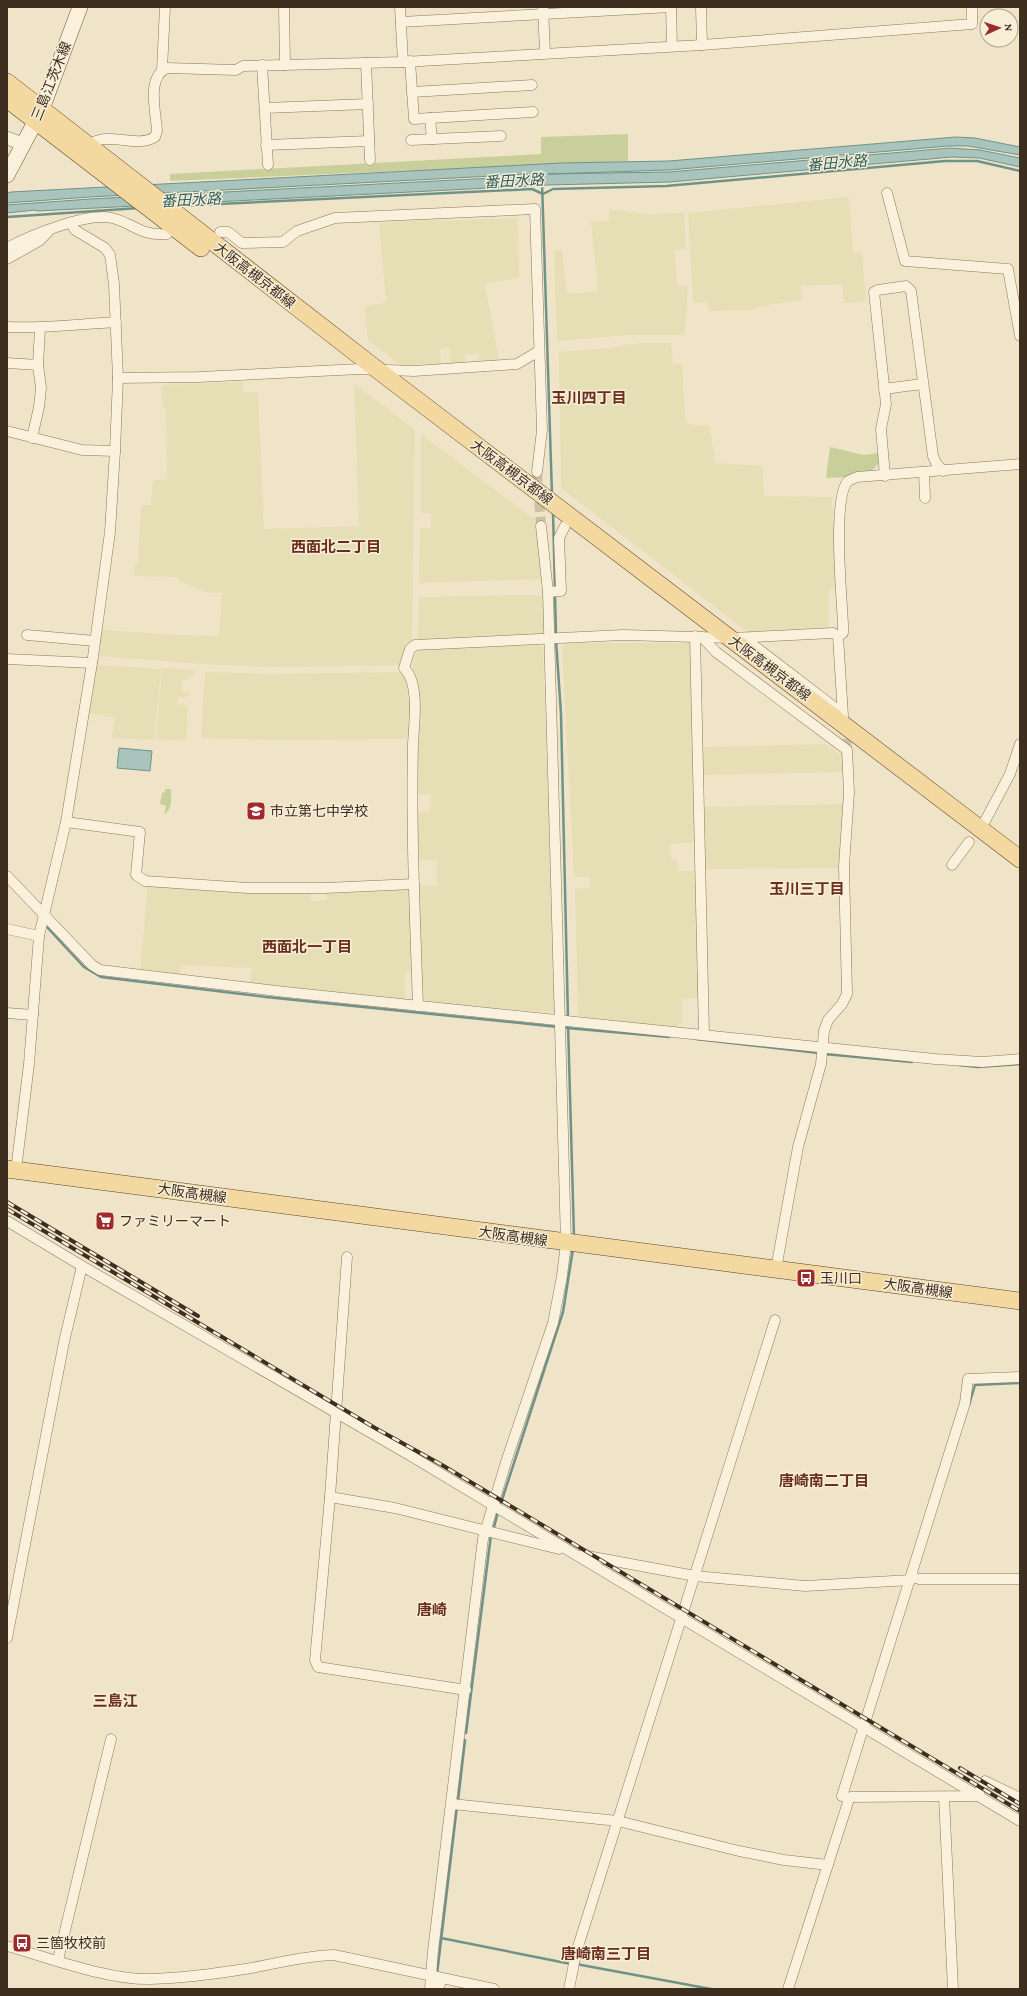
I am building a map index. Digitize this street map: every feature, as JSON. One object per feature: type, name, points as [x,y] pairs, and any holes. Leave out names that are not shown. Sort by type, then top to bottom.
[{"type":"main road","name":"三島江茨木線","points":[[7,175],[39,115],[80,7]]},
{"type":"main road","name":"大阪高槻京都線","points":[[7,82],[39,115],[108,176],[565,526],[704,637],[1020,873]]},
{"type":"main road","name":"大阪高槻京都線","points":[[7,99],[39,115],[89,145],[379,371],[738,638],[1020,859]]},
{"type":"main road","name":"大阪高槻線","points":[[12,1169],[1020,1301]]},
{"type":"street","points":[[162,70],[165,7]]},
{"type":"street","points":[[284,7],[285,65]]},
{"type":"street","points":[[400,7],[412,92],[414,120],[533,112]]},
{"type":"street","points":[[401,22],[543,10],[671,7],[672,46]]},
{"type":"street","points":[[701,7],[702,46]]},
{"type":"street","points":[[89,145],[94,141],[105,139],[148,141],[155,138],[157,131],[155,79],[162,70],[167,68],[236,70],[243,66],[366,63],[672,46],[702,46],[972,24],[972,7]]},
{"type":"street","points":[[543,10],[545,53]]},
{"type":"street","points":[[366,63],[370,160]]},
{"type":"street","points":[[262,66],[268,166]]},
{"type":"street","points":[[412,92],[532,85]]},
{"type":"street","points":[[264,108],[368,104]]},
{"type":"street","points":[[430,118],[432,139]]},
{"type":"street","points":[[411,140],[501,136]]},
{"type":"street","points":[[7,138],[23,144]]},
{"type":"street","points":[[266,145],[369,141]]},
{"type":"street","points":[[888,193],[905,261],[1008,269],[1020,336]]},
{"type":"street","points":[[220,232],[228,232],[242,243],[283,242],[297,231],[335,218],[535,209],[542,430],[537,472]]},
{"type":"street","points":[[7,248],[21,240],[85,219],[111,218],[147,234],[167,234]]},
{"type":"street","points":[[12,1169],[34,1015],[38,936],[66,822],[92,663],[110,532],[118,378],[114,284],[110,255],[105,248],[75,230],[71,223]]},
{"type":"street","points":[[7,259],[39,242],[46,236],[49,230]]},
{"type":"street","points":[[885,476],[881,429],[886,404],[874,292],[878,290],[906,286],[911,291],[922,384],[933,456],[936,463],[944,471]]},
{"type":"street","points":[[7,327],[40,329],[56,325],[116,322]]},
{"type":"street","points":[[32,438],[41,388],[38,365],[40,329]]},
{"type":"street","points":[[118,378],[199,377],[360,370],[414,371],[517,364],[539,351]]},
{"type":"street","points":[[7,363],[38,365]]},
{"type":"street","points":[[884,389],[922,384]]},
{"type":"street","points":[[7,431],[82,450],[115,451]]},
{"type":"street","points":[[838,636],[843,632],[839,515],[842,494],[846,483],[851,479],[1020,464]]},
{"type":"street","points":[[924,472],[925,498]]},
{"type":"street","points":[[440,1989],[436,1977],[433,1951],[466,1690],[483,1539],[506,1462],[553,1323],[562,1276],[566,1242],[550,638],[548,592],[541,526]]},
{"type":"street","points":[[548,592],[561,592],[559,538],[565,526]]},
{"type":"street","points":[[418,1006],[412,801],[415,703],[410,673],[404,668],[410,649],[414,645],[624,635],[738,638],[833,633],[838,636]]},
{"type":"street","points":[[27,635],[95,641]]},
{"type":"street","points":[[738,638],[843,716],[838,636]]},
{"type":"street","points":[[704,637],[704,1035]]},
{"type":"street","points":[[704,637],[716,652],[847,750],[849,792],[844,866],[847,994],[842,1004],[828,1020],[822,1047],[821,1064],[798,1147],[776,1269]]},
{"type":"street","points":[[7,659],[92,663]]},
{"type":"street","points":[[985,821],[1010,774],[1020,744]]},
{"type":"street","points":[[66,822],[140,832],[136,875],[144,880],[248,888],[317,888],[414,884]]},
{"type":"street","points":[[952,865],[969,842]]},
{"type":"street","points":[[7,876],[92,965],[100,970],[418,1006],[962,1061],[982,1062],[1020,1059]]},
{"type":"street","points":[[7,929],[38,936]]},
{"type":"street","points":[[7,1013],[34,1015]]},
{"type":"street","points":[[7,1220],[82,1266],[335,1412],[1020,1821]]},
{"type":"street","points":[[347,1257],[330,1496],[315,1660],[318,1667],[466,1690]]},
{"type":"street","points":[[7,1638],[64,1342],[82,1266]]},
{"type":"street","points":[[569,1989],[576,1953],[775,1320]]},
{"type":"street","points":[[977,1796],[851,1797],[849,1799],[842,1796],[912,1579],[965,1403],[968,1379],[1020,1378]]},
{"type":"street","points":[[330,1496],[395,1508],[591,1558],[695,1576],[805,1586],[912,1579],[1020,1579]]},
{"type":"street","points":[[58,1960],[111,1739]]},
{"type":"street","points":[[977,1796],[985,1781],[1020,1798]]},
{"type":"street","points":[[944,1797],[953,1989]]},
{"type":"street","points":[[788,1989],[849,1799]]},
{"type":"street","points":[[452,1804],[618,1821],[739,1851],[784,1860],[828,1865]]},
{"type":"street","points":[[7,1946],[94,1971],[132,1978],[151,1979],[245,1969],[310,1956],[334,1955],[494,1989]]},
{"type":"street","points":[[430,1989],[436,1977]]},
{"type":"shaded area","points":[[849,197],[853,253],[862,252],[866,300],[863,302],[844,303],[842,284],[802,286],[801,300],[755,307],[754,310],[709,311],[708,302],[693,303],[688,213]]},
{"type":"shaded area","points":[[609,210],[620,210],[650,215],[684,212],[686,249],[675,250],[677,286],[688,286],[685,335],[630,335],[557,341],[554,250],[562,249],[567,294],[598,291],[591,222],[609,221]]},
{"type":"shaded area","points":[[439,219],[440,221],[518,219],[519,278],[485,284],[499,360],[479,363],[478,353],[465,354],[466,364],[450,364],[449,348],[440,349],[441,364],[400,365],[368,340],[365,307],[386,302],[379,223]]},
{"type":"shaded area","points":[[638,343],[671,343],[673,363],[682,364],[685,418],[687,424],[708,426],[710,428],[715,463],[763,466],[764,496],[832,497],[837,588],[829,589],[829,631],[749,633],[561,488],[559,352],[609,348]]},
{"type":"shaded area","points":[[243,382],[244,392],[258,392],[264,529],[359,526],[354,383],[415,430],[412,640],[406,659],[401,665],[273,667],[201,664],[100,656],[98,652],[101,630],[175,635],[219,636],[222,593],[205,592],[179,581],[179,577],[134,576],[135,563],[138,563],[141,505],[151,505],[153,481],[167,479],[166,409],[163,407],[161,388],[163,385]]},
{"type":"shaded area","points":[[421,434],[534,519],[541,552],[543,579],[419,583],[420,528],[431,528],[431,513],[421,513]]},
{"type":"shaded area","points":[[544,596],[545,633],[542,637],[420,642],[418,639],[419,597]]},
{"type":"shaded area","points":[[567,643],[693,643],[699,842],[670,844],[671,859],[677,860],[678,871],[700,871],[702,998],[682,999],[682,1024],[679,1024],[679,1028],[578,1016],[575,889],[590,888],[590,877],[574,877],[562,646]]},
{"type":"shaded area","points":[[539,645],[543,648],[555,1013],[424,1002],[421,997],[419,886],[437,886],[437,860],[420,860],[417,845],[416,812],[430,811],[431,794],[416,794],[416,680],[413,668],[415,657],[419,648]]},
{"type":"shaded area","points":[[97,665],[161,669],[154,740],[112,738],[115,718],[89,713]]},
{"type":"shaded area","points":[[162,668],[193,670],[193,677],[187,677],[187,680],[182,680],[182,692],[189,692],[189,697],[178,697],[177,704],[188,705],[186,741],[156,739]]},
{"type":"shaded area","points":[[205,672],[272,674],[404,672],[409,700],[411,734],[409,739],[273,740],[201,738]]},
{"type":"shaded area","points":[[825,744],[843,756],[843,772],[702,775],[702,747]]},
{"type":"shaded area","points":[[843,804],[840,868],[705,869],[704,807]]},
{"type":"shaded area","points":[[148,884],[310,892],[311,901],[327,900],[326,892],[411,888],[413,971],[405,972],[405,1000],[250,984],[252,968],[181,965],[180,976],[140,971]]},
{"type":"green space","points":[[628,134],[628,161],[170,181],[170,174],[541,154],[541,137]]},
{"type":"green space","points":[[830,447],[863,455],[879,453],[879,461],[875,468],[861,475],[852,477],[826,478]]},
{"type":"green space","points":[[165,789],[171,789],[171,800],[169,810],[164,815],[166,806],[160,804],[162,793],[165,792]]},
{"type":"water","name":"番田水路","points":[[956,137],[975,138],[1020,147],[1020,155],[968,146],[948,146],[669,170],[548,174],[669,172],[950,148],[980,150],[1020,158],[1020,167],[979,158],[952,157],[670,182],[548,185],[35,210],[7,213],[7,205],[90,199],[532,176],[531,174],[89,197],[7,203],[7,193],[11,192],[562,163],[669,161]]},
{"type":"water","points":[[119,748],[152,751],[150,771],[117,768]]},
{"type":"waterway","name":"番田水路","points":[[178,206],[532,189],[543,194],[553,189],[666,186],[945,161],[977,161],[1020,171]]},
{"type":"waterway","name":"番田水路","points":[[542,182],[552,495]]},
{"type":"waterway","points":[[7,217],[139,208]]},
{"type":"waterway","points":[[553,512],[555,589]]},
{"type":"waterway","points":[[555,594],[556,635]]},
{"type":"waterway","points":[[556,640],[561,714],[568,1019]]},
{"type":"waterway","points":[[46,926],[84,967],[101,977],[266,997],[558,1027]]},
{"type":"waterway","points":[[568,1024],[574,1236]]},
{"type":"waterway","points":[[567,1028],[669,1037]]},
{"type":"waterway","points":[[696,1039],[819,1053]]},
{"type":"waterway","points":[[824,1054],[912,1062]]},
{"type":"waterway","points":[[959,1065],[977,1067],[1020,1064]]},
{"type":"waterway","points":[[500,1506],[563,1312],[573,1249]]},
{"type":"waterway","points":[[969,1405],[975,1385],[1020,1383]]},
{"type":"waterway","points":[[493,1531],[498,1512]]},
{"type":"waterway","points":[[466,1733],[491,1535]]},
{"type":"waterway","points":[[458,1801],[465,1740]]},
{"type":"waterway","points":[[437,1974],[457,1806]]},
{"type":"waterway","points":[[441,1938],[571,1964]]},
{"type":"waterway","points":[[576,1964],[711,1989]]},
{"type":"tunnel","points":[[537,472],[541,526]]},
{"type":"tunnel","points":[[844,724],[847,750]]},
{"type":"railway","points":[[7,1202],[198,1316]]},
{"type":"railway","points":[[7,1209],[375,1428],[442,1465],[1020,1811]]},
{"type":"railway","points":[[960,1768],[1020,1804]]},
{"type":"place","name":"市立第七中学校","points":[[256,811]]},
{"type":"place","name":"ファミリーマート","points":[[105,1221]]},
{"type":"place","name":"玉川口","points":[[806,1278]]},
{"type":"place","name":"三箇牧校前","points":[[22,1943]]},
{"type":"district","name":"玉川四丁目","points":[[589,398]]},
{"type":"district","name":"西面北二丁目","points":[[336,547]]},
{"type":"district","name":"玉川三丁目","points":[[807,889]]},
{"type":"district","name":"西面北一丁目","points":[[307,947]]},
{"type":"district","name":"唐崎南二丁目","points":[[824,1481]]},
{"type":"district","name":"唐崎","points":[[432,1610]]},
{"type":"district","name":"三島江","points":[[115,1701]]},
{"type":"district","name":"唐崎南三丁目","points":[[606,1954]]}]
